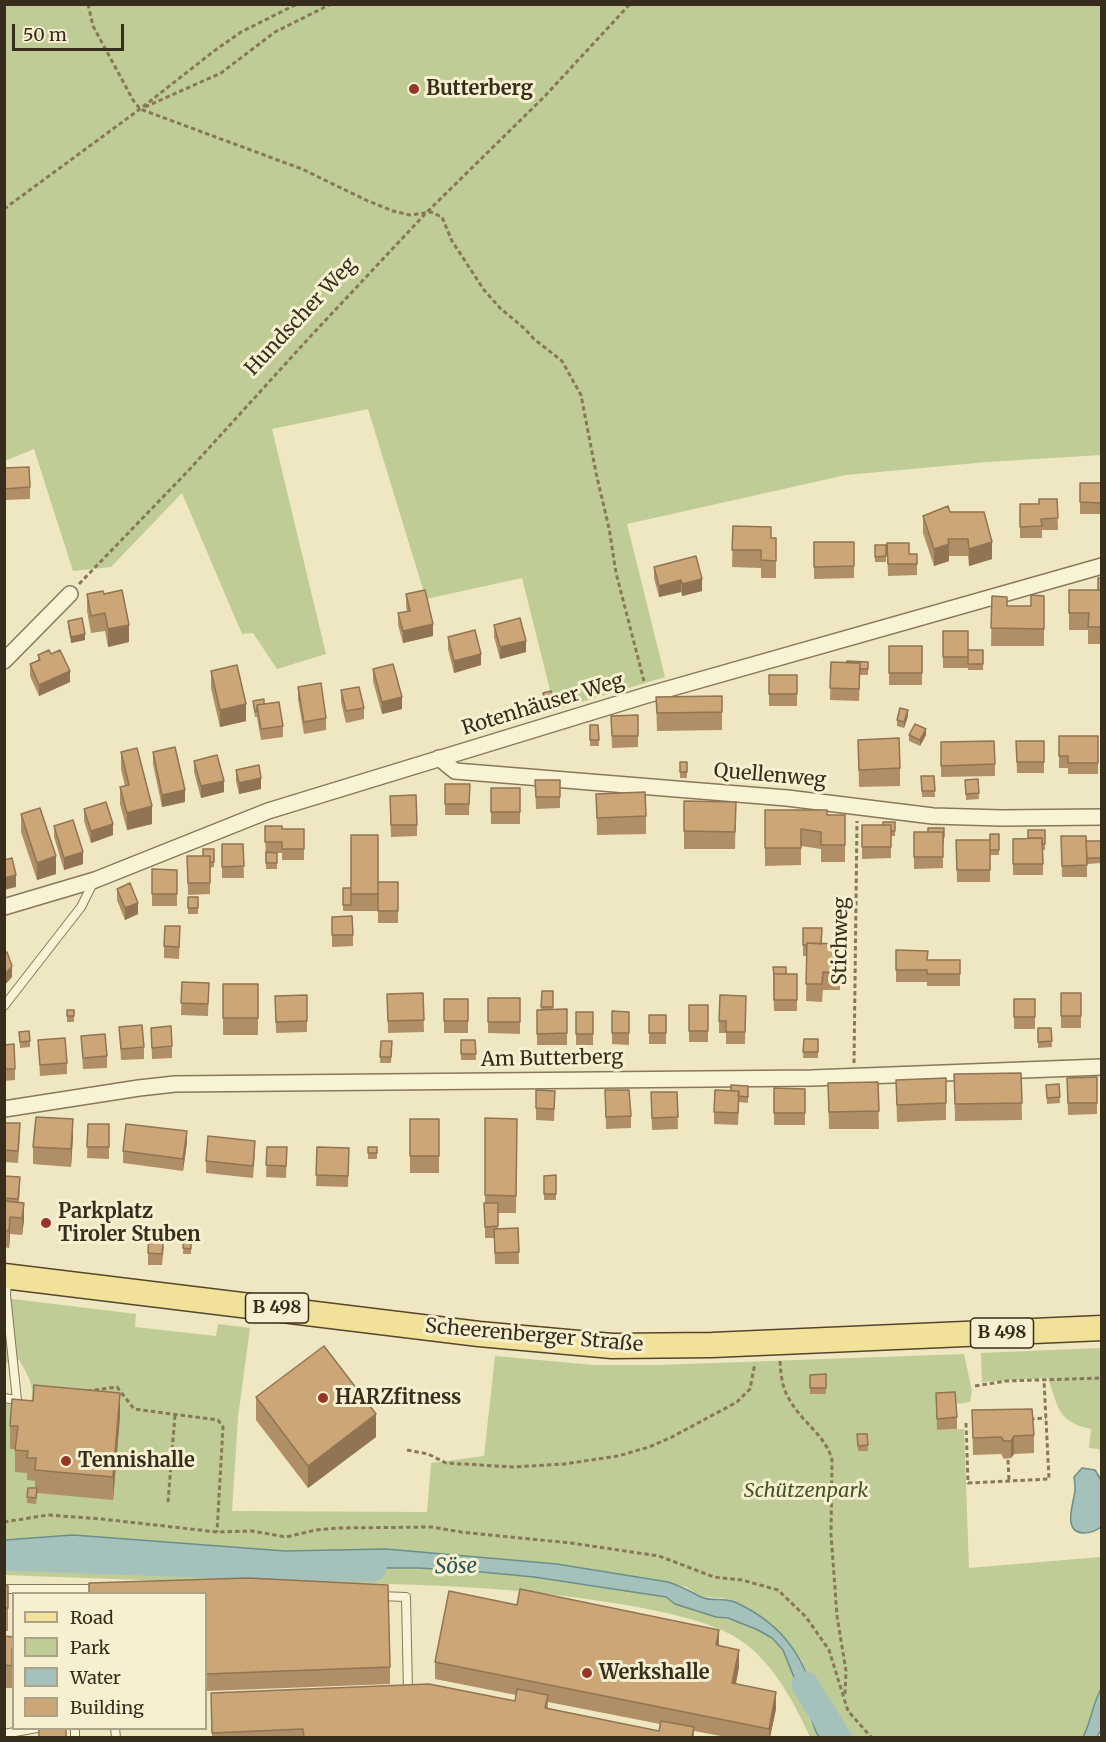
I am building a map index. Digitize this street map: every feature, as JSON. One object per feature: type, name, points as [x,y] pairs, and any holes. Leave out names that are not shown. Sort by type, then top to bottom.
[{"type":"main road","name":"Scheerenberger Straße","points":[[6,1276],[479,1334],[612,1346],[747,1344],[1101,1328]]},
{"type":"street","name":"Rotenhäuser Weg","points":[[4,907],[95,880],[268,811],[647,695],[1101,566]]},
{"type":"street","points":[[4,661],[70,594]]},
{"type":"street","name":"Quellenweg","points":[[439,758],[455,771],[787,798],[933,816],[1101,817]]},
{"type":"street","name":"Am Butterberg","points":[[4,1109],[174,1084],[854,1077],[1101,1067]]},
{"type":"lane","points":[[4,1006],[81,907],[95,880]]},
{"type":"lane","points":[[4,1398],[17,1400],[6,1276]]},
{"type":"lane","points":[[4,1589],[39,1592],[111,1589]]},
{"type":"lane","points":[[372,1595],[406,1598],[408,1692],[397,1693]]},
{"type":"lane","points":[[4,1734],[26,1730]]},
{"type":"path","points":[[88,4],[93,26],[140,109],[302,168],[393,211],[410,215],[438,214],[442,217],[452,241],[484,290],[534,339],[562,361],[575,381],[584,407],[616,573],[647,695]]},
{"type":"path","points":[[4,209],[241,32],[297,4]]},
{"type":"path","points":[[140,109],[221,73],[275,32],[331,4]]},
{"type":"path","name":"Hundscher Weg","points":[[70,594],[189,470],[426,213],[544,97],[630,4]]},
{"type":"path","name":"Stichweg","points":[[854,1077],[857,806]]},
{"type":"path","points":[[780,1356],[782,1383],[786,1395],[820,1438],[832,1460],[831,1534],[837,1616],[846,1671],[845,1699]]},
{"type":"path","points":[[407,1450],[428,1454],[446,1463],[513,1467],[564,1464],[635,1452],[695,1426],[737,1402],[750,1389],[755,1357]]},
{"type":"path","points":[[975,1386],[1006,1381],[1101,1378]]},
{"type":"path","points":[[966,1423],[968,1483],[1049,1479],[1044,1380]]},
{"type":"path","points":[[84,1391],[117,1387],[134,1409],[218,1420],[223,1427],[217,1532]]},
{"type":"path","points":[[168,1503],[174,1415]]},
{"type":"path","points":[[1022,1420],[1046,1418]]},
{"type":"path","points":[[1008,1460],[1009,1481]]},
{"type":"path","points":[[4,1522],[48,1515],[217,1532],[252,1531],[286,1537],[338,1528],[432,1527],[571,1543],[658,1556],[714,1577],[742,1580],[778,1590],[806,1617],[829,1650],[848,1711],[872,1737]]},
{"type":"green space","points":[[4,5],[1101,5],[1101,455],[987,462],[846,475],[627,524],[665,677],[555,710],[522,578],[426,599],[368,409],[272,429],[326,654],[277,669],[253,633],[242,634],[182,493],[111,567],[73,571],[34,449],[5,461]]},
{"type":"green space","name":"Schützenpark","points":[[5,1298],[136,1314],[135,1327],[216,1336],[218,1324],[250,1328],[238,1417],[232,1511],[427,1512],[431,1463],[484,1456],[495,1356],[594,1365],[659,1365],[964,1354],[972,1391],[970,1402],[955,1404],[938,1430],[964,1429],[969,1568],[1101,1557],[1101,1689],[1086,1731],[1083,1737],[834,1737],[801,1660],[780,1633],[749,1610],[723,1598],[702,1597],[686,1587],[668,1582],[557,1564],[386,1549],[285,1551],[73,1535],[5,1540],[5,1404],[30,1405],[32,1387],[19,1360],[8,1361],[5,1368]]},
{"type":"green space","points":[[1101,1348],[1101,1457],[1099,1449],[1089,1448],[1091,1429],[1071,1422],[1065,1417],[1057,1405],[1048,1378],[982,1382],[981,1353]]},
{"type":"green space","points":[[5,1557],[167,1564],[471,1571],[534,1577],[666,1597],[680,1605],[742,1623],[770,1637],[782,1649],[793,1669],[808,1716],[820,1737],[810,1737],[779,1680],[746,1644],[717,1628],[661,1612],[604,1601],[537,1593],[438,1586],[167,1581],[5,1575]]},
{"type":"water","points":[[1082,1468],[1095,1470],[1101,1480],[1101,1527],[1093,1532],[1083,1533],[1077,1532],[1071,1524],[1075,1491],[1074,1477]]},
{"type":"water","points":[[73,1535],[285,1551],[386,1549],[557,1564],[668,1582],[705,1598],[737,1603],[759,1615],[776,1629],[800,1660],[834,1737],[820,1737],[817,1734],[783,1650],[772,1638],[728,1618],[716,1617],[675,1604],[666,1597],[534,1577],[471,1571],[167,1564],[5,1557],[5,1540]]},
{"type":"water","points":[[1101,1689],[1101,1730],[1097,1737],[1083,1737],[1096,1701]]},
{"type":"building","points":[[29,467],[30,487],[4,489],[4,468]]},
{"type":"building","points":[[1080,483],[1101,483],[1101,503],[1080,502]]},
{"type":"building","points":[[1039,499],[1057,499],[1058,518],[1041,519],[1042,526],[1020,527],[1020,504],[1039,504]]},
{"type":"building","points":[[948,506],[950,512],[984,512],[992,542],[969,549],[968,539],[948,539],[949,544],[934,549],[923,516]]},
{"type":"building","points":[[733,526],[771,527],[771,538],[776,538],[776,561],[761,560],[761,550],[732,550]]},
{"type":"building","points":[[814,542],[854,542],[854,566],[814,567]]},
{"type":"building","points":[[887,543],[909,543],[909,554],[917,554],[917,564],[888,564]]},
{"type":"building","points":[[875,545],[886,545],[886,556],[875,557]]},
{"type":"building","points":[[696,556],[702,579],[682,584],[681,580],[659,586],[654,567]]},
{"type":"building","points":[[1098,578],[1101,578],[1101,590],[1098,590]]},
{"type":"building","points":[[122,590],[129,625],[108,629],[105,613],[91,616],[87,594],[103,591],[104,594]]},
{"type":"building","points":[[425,590],[433,624],[403,631],[398,613],[410,611],[406,594]]},
{"type":"building","points":[[1069,590],[1101,590],[1101,627],[1088,627],[1089,613],[1069,613]]},
{"type":"building","points":[[1031,595],[1044,596],[1044,629],[991,628],[992,596],[1007,597],[1007,606],[1031,606]]},
{"type":"building","points":[[82,618],[85,634],[71,637],[68,621]]},
{"type":"building","points":[[520,618],[526,641],[500,647],[494,625]]},
{"type":"building","points":[[475,630],[481,654],[454,661],[448,637]]},
{"type":"building","points":[[943,631],[968,631],[968,657],[943,657]]},
{"type":"building","points":[[889,646],[922,646],[922,673],[889,673]]},
{"type":"building","points":[[49,650],[51,654],[60,650],[70,671],[39,685],[30,664],[40,660],[38,655]]},
{"type":"building","points":[[968,650],[983,650],[983,664],[968,664]]},
{"type":"building","points":[[847,661],[868,662],[868,669],[860,669],[860,663],[847,663]]},
{"type":"building","points":[[831,662],[860,663],[859,689],[830,688]]},
{"type":"building","points":[[393,664],[402,697],[382,702],[373,669]]},
{"type":"building","points":[[237,665],[246,704],[220,710],[211,671]]},
{"type":"building","points":[[769,675],[797,675],[797,694],[769,694]]},
{"type":"building","points":[[321,683],[326,718],[304,722],[298,687]]},
{"type":"building","points":[[359,687],[364,708],[346,711],[341,690]]},
{"type":"building","points":[[551,691],[555,705],[547,706],[543,693]]},
{"type":"building","points":[[722,696],[722,712],[657,713],[656,697]]},
{"type":"building","points":[[264,699],[264,704],[257,705],[255,712],[253,701]]},
{"type":"building","points":[[279,702],[283,726],[261,729],[257,705]]},
{"type":"building","points":[[900,708],[908,710],[904,722],[897,720]]},
{"type":"building","points":[[638,715],[638,736],[612,736],[611,716]]},
{"type":"building","points":[[915,724],[926,729],[920,740],[909,735]]},
{"type":"building","points":[[590,725],[598,725],[599,740],[590,740]]},
{"type":"building","points":[[1059,736],[1098,736],[1098,763],[1068,763],[1068,756],[1059,756]]},
{"type":"building","points":[[899,738],[900,768],[859,770],[858,740]]},
{"type":"building","points":[[994,741],[995,764],[941,766],[941,742]]},
{"type":"building","points":[[1016,741],[1044,741],[1044,762],[1017,762]]},
{"type":"building","points":[[175,747],[185,790],[162,795],[153,752]]},
{"type":"building","points":[[137,748],[152,806],[127,813],[120,787],[129,785],[121,752]]},
{"type":"building","points":[[217,755],[224,781],[201,786],[194,761]]},
{"type":"building","points":[[680,762],[687,762],[687,772],[680,772]]},
{"type":"building","points":[[259,765],[261,778],[239,783],[236,770]]},
{"type":"building","points":[[921,776],[934,776],[935,791],[922,791]]},
{"type":"building","points":[[978,779],[979,793],[966,794],[965,780]]},
{"type":"building","points":[[535,780],[560,780],[560,797],[536,797]]},
{"type":"building","points":[[445,784],[470,784],[469,804],[445,804]]},
{"type":"building","points":[[491,788],[520,788],[520,812],[491,812]]},
{"type":"building","points":[[645,792],[646,816],[597,818],[596,794]]},
{"type":"building","points":[[416,795],[417,825],[391,825],[390,796]]},
{"type":"building","points":[[684,801],[736,802],[735,832],[684,831]]},
{"type":"building","points":[[106,802],[113,824],[91,831],[84,809]]},
{"type":"building","points":[[40,808],[56,856],[37,863],[21,814]]},
{"type":"building","points":[[765,810],[827,810],[827,815],[845,815],[845,845],[821,845],[821,832],[801,829],[801,848],[765,848]]},
{"type":"building","points":[[73,820],[83,852],[64,858],[54,826]]},
{"type":"building","points":[[883,822],[895,822],[895,831],[891,831],[891,825],[883,825]]},
{"type":"building","points":[[862,825],[891,825],[891,847],[862,847]]},
{"type":"building","points":[[265,826],[304,829],[304,849],[282,849],[282,842],[265,842]]},
{"type":"building","points":[[928,828],[944,828],[944,837],[943,832],[928,832]]},
{"type":"building","points":[[1028,830],[1045,830],[1045,844],[1042,844],[1042,838],[1028,838]]},
{"type":"building","points":[[914,832],[943,832],[943,857],[914,857]]},
{"type":"building","points":[[990,834],[999,834],[999,850],[990,850]]},
{"type":"building","points":[[351,835],[378,835],[378,894],[351,894]]},
{"type":"building","points":[[1061,836],[1086,836],[1087,865],[1062,866]]},
{"type":"building","points":[[1042,838],[1043,864],[1013,864],[1013,839]]},
{"type":"building","points":[[956,840],[990,840],[990,870],[957,870]]},
{"type":"building","points":[[1086,841],[1101,841],[1101,858],[1087,858]]},
{"type":"building","points":[[222,844],[243,844],[244,866],[222,867]]},
{"type":"building","points":[[203,849],[214,849],[214,862],[210,862],[210,856],[203,856]]},
{"type":"building","points":[[266,852],[277,853],[277,863],[266,863]]},
{"type":"building","points":[[187,856],[210,856],[210,883],[188,883]]},
{"type":"building","points":[[12,858],[16,875],[4,878],[4,860]]},
{"type":"building","points":[[152,869],[177,870],[177,894],[152,894]]},
{"type":"building","points":[[378,882],[398,882],[398,911],[378,911]]},
{"type":"building","points":[[130,883],[138,903],[125,908],[117,889]]},
{"type":"building","points":[[343,888],[351,888],[351,905],[343,905]]},
{"type":"building","points":[[188,897],[198,897],[198,908],[188,908]]},
{"type":"building","points":[[352,916],[353,935],[332,935],[332,917]]},
{"type":"building","points":[[165,926],[180,926],[179,947],[164,946]]},
{"type":"building","points":[[803,928],[822,928],[821,944],[803,945]]},
{"type":"building","points":[[807,943],[840,944],[840,973],[823,972],[822,984],[806,984]]},
{"type":"building","points":[[896,950],[928,951],[927,960],[960,960],[960,974],[927,974],[927,970],[896,970]]},
{"type":"building","points":[[7,952],[12,966],[4,975],[4,953]]},
{"type":"building","points":[[773,967],[786,967],[786,974],[774,974]]},
{"type":"building","points":[[774,974],[797,974],[797,1000],[774,1000]]},
{"type":"building","points":[[182,982],[209,983],[208,1004],[181,1003]]},
{"type":"building","points":[[223,984],[258,984],[258,1018],[223,1018]]},
{"type":"building","points":[[542,991],[553,991],[553,1007],[541,1007]]},
{"type":"building","points":[[423,993],[424,1020],[388,1021],[387,994]]},
{"type":"building","points":[[1061,993],[1081,993],[1081,1016],[1061,1016]]},
{"type":"building","points":[[307,995],[307,1021],[276,1022],[275,996]]},
{"type":"building","points":[[720,995],[746,996],[745,1032],[726,1032],[726,1021],[719,1021]]},
{"type":"building","points":[[488,998],[520,998],[520,1022],[488,1022]]},
{"type":"building","points":[[444,999],[468,999],[468,1021],[444,1021]]},
{"type":"building","points":[[1014,999],[1035,999],[1035,1017],[1014,1017]]},
{"type":"building","points":[[689,1005],[708,1005],[708,1031],[689,1031]]},
{"type":"building","points":[[567,1009],[567,1033],[537,1034],[537,1010]]},
{"type":"building","points":[[67,1010],[74,1010],[74,1016],[67,1016]]},
{"type":"building","points":[[612,1011],[629,1012],[629,1033],[612,1033]]},
{"type":"building","points":[[576,1012],[593,1012],[593,1034],[576,1034]]},
{"type":"building","points":[[649,1015],[666,1015],[666,1033],[649,1033]]},
{"type":"building","points":[[142,1025],[144,1047],[121,1049],[119,1027]]},
{"type":"building","points":[[171,1026],[172,1046],[152,1048],[151,1028]]},
{"type":"building","points":[[1038,1028],[1051,1028],[1052,1041],[1038,1042]]},
{"type":"building","points":[[29,1031],[30,1041],[20,1042],[19,1032]]},
{"type":"building","points":[[105,1034],[107,1056],[83,1058],[81,1036]]},
{"type":"building","points":[[65,1038],[67,1063],[40,1065],[38,1040]]},
{"type":"building","points":[[804,1039],[818,1039],[818,1052],[803,1052]]},
{"type":"building","points":[[461,1040],[475,1040],[476,1054],[461,1054]]},
{"type":"building","points":[[381,1041],[392,1041],[391,1057],[380,1057]]},
{"type":"building","points":[[14,1044],[15,1069],[4,1069],[4,1045]]},
{"type":"building","points":[[1021,1073],[1022,1103],[955,1104],[954,1074]]},
{"type":"building","points":[[1097,1077],[1097,1103],[1068,1103],[1067,1078]]},
{"type":"building","points":[[946,1078],[946,1103],[897,1105],[896,1080]]},
{"type":"building","points":[[878,1082],[879,1111],[829,1112],[828,1083]]},
{"type":"building","points":[[1059,1084],[1060,1097],[1047,1098],[1046,1085]]},
{"type":"building","points":[[731,1085],[748,1086],[748,1097],[738,1096],[739,1091],[731,1091]]},
{"type":"building","points":[[774,1088],[805,1089],[805,1113],[774,1113]]},
{"type":"building","points":[[536,1090],[555,1091],[554,1109],[536,1108]]},
{"type":"building","points":[[605,1090],[629,1090],[631,1116],[606,1117]]},
{"type":"building","points":[[715,1090],[739,1091],[738,1113],[714,1112]]},
{"type":"building","points":[[651,1092],[677,1092],[678,1117],[652,1118]]},
{"type":"building","points":[[36,1117],[73,1119],[71,1149],[33,1147]]},
{"type":"building","points":[[485,1118],[517,1119],[516,1196],[485,1195]]},
{"type":"building","points":[[410,1119],[439,1119],[439,1156],[410,1156]]},
{"type":"building","points":[[4,1123],[20,1123],[18,1151],[4,1150]]},
{"type":"building","points":[[88,1124],[109,1124],[109,1147],[87,1147]]},
{"type":"building","points":[[126,1124],[187,1131],[183,1159],[123,1151]]},
{"type":"building","points":[[208,1136],[255,1141],[253,1166],[206,1161]]},
{"type":"building","points":[[267,1147],[287,1147],[286,1166],[266,1165]]},
{"type":"building","points":[[317,1147],[349,1148],[348,1176],[316,1175]]},
{"type":"building","points":[[368,1147],[377,1147],[377,1153],[368,1153]]},
{"type":"building","points":[[556,1175],[556,1194],[544,1194],[544,1176]]},
{"type":"building","points":[[4,1176],[20,1177],[18,1199],[4,1198]]},
{"type":"building","points":[[4,1201],[24,1203],[22,1218],[10,1217],[9,1231],[4,1230]]},
{"type":"building","points":[[484,1203],[498,1203],[498,1226],[485,1227]]},
{"type":"building","points":[[518,1228],[519,1252],[495,1253],[494,1229]]},
{"type":"building","points":[[184,1232],[191,1232],[191,1249],[183,1248]]},
{"type":"building","points":[[149,1233],[164,1234],[162,1254],[148,1253]]},
{"type":"building","points":[[324,1346],[376,1414],[308,1466],[256,1397]]},
{"type":"building","points":[[826,1374],[826,1388],[810,1388],[810,1375]]},
{"type":"building","name":"Tennishalle","points":[[34,1385],[120,1393],[113,1477],[35,1470],[36,1458],[27,1458],[28,1451],[15,1450],[18,1426],[10,1426],[12,1399],[33,1401]]},
{"type":"building","points":[[955,1392],[957,1417],[937,1419],[936,1393]]},
{"type":"building","points":[[1032,1409],[1034,1435],[1014,1436],[1011,1441],[1004,1441],[1001,1437],[973,1438],[972,1410]]},
{"type":"building","points":[[857,1434],[867,1434],[868,1445],[858,1446]]},
{"type":"building","points":[[28,1488],[37,1488],[36,1498],[27,1497]]},
{"type":"building","points":[[248,1578],[388,1585],[390,1667],[207,1674],[207,1592],[89,1592],[89,1583]]},
{"type":"building","points":[[4,1586],[8,1586],[8,1608],[4,1608]]},
{"type":"building","name":"Werkshalle","points":[[520,1589],[719,1630],[716,1645],[739,1650],[732,1683],[776,1692],[769,1729],[435,1662],[449,1591],[517,1605]]},
{"type":"building","points":[[4,1636],[12,1637],[12,1666],[4,1665]]},
{"type":"building","points":[[429,1684],[515,1701],[517,1689],[548,1695],[545,1708],[659,1731],[661,1721],[694,1727],[692,1737],[304,1737],[303,1729],[212,1733],[211,1693]]},
{"type":"building","points":[[39,1730],[66,1730],[66,1737],[39,1737]]},
{"type":"waterway","name":"Söse","points":[[4,1557],[307,1568],[373,1568]]},
{"type":"waterway","name":"Söse","points":[[805,1685],[838,1738]]},
{"type":"place","name":"Butterberg","points":[[414,89]]},
{"type":"place","name":"Parkplatz Tiroler Stuben","points":[[46,1223]]},
{"type":"place","name":"HARZfitness","points":[[323,1398]]},
{"type":"place","name":"Tennishalle","points":[[66,1461]]},
{"type":"place","name":"Werkshalle","points":[[587,1673]]}]
